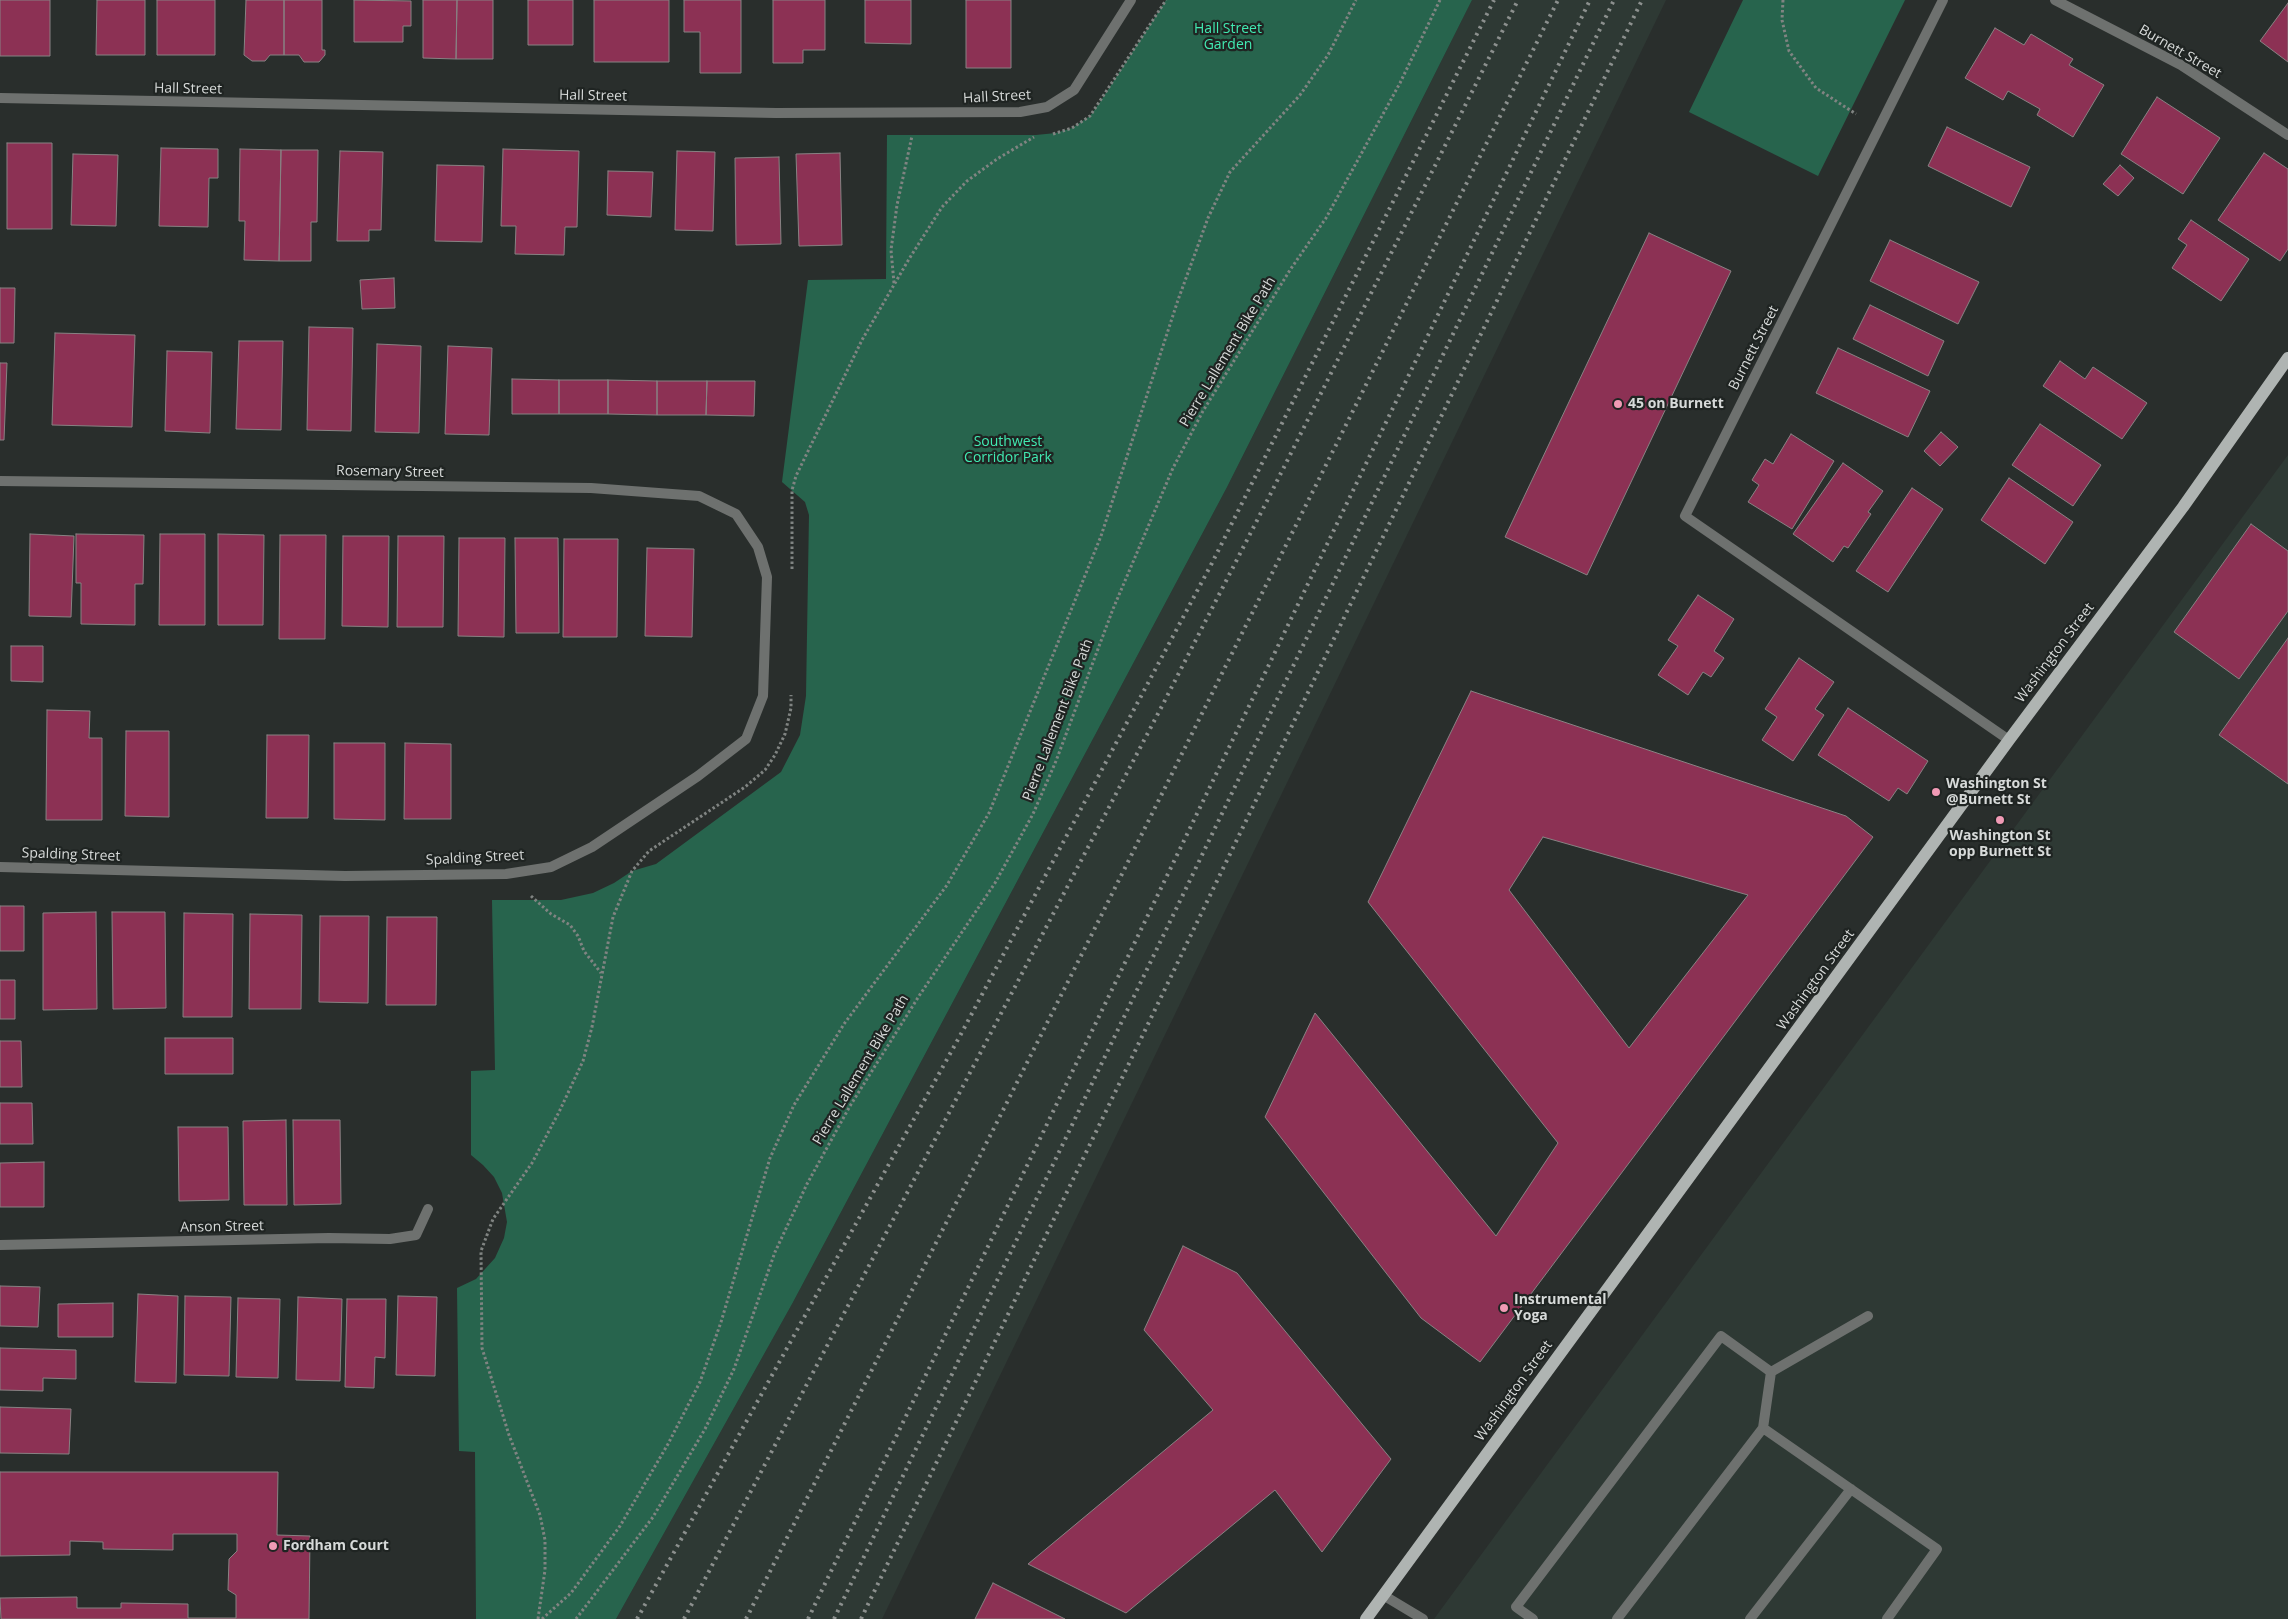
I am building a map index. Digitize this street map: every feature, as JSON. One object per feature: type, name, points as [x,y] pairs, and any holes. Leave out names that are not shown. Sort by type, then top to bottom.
[{"type":"main road","name":"Washington Street","points":[[1366,1619],[2009,740],[2183,507],[2288,358]]},
{"type":"street","name":"Hall Street","points":[[0,98],[766,113],[1020,112],[1047,107],[1074,90],[1131,0]]},
{"type":"street","name":"Burnett Street","points":[[1942,0],[1685,516],[2009,740]]},
{"type":"street","name":"Burnett Street","points":[[2055,0],[2181,66],[2288,135]]},
{"type":"street","name":"Rosemary Street","points":[[0,481],[591,488],[699,496],[736,514],[758,547]]},
{"type":"street","name":"Spalding Street","points":[[0,867],[345,876],[506,874],[552,867],[592,847],[698,776],[746,739],[763,696],[766,577],[758,547]]},
{"type":"street","name":"Anson Street","points":[[0,1245],[329,1238],[390,1239],[416,1235],[428,1209]]},
{"type":"street","points":[[1771,1372],[1868,1316]]},
{"type":"street","points":[[1533,1619],[1516,1607],[1721,1336],[1771,1372]]},
{"type":"street","points":[[1617,1619],[1763,1428],[1771,1372]]},
{"type":"street","points":[[1763,1428],[1937,1549],[1887,1619]]},
{"type":"street","points":[[1750,1619],[1851,1489]]},
{"type":"street","points":[[1384,1596],[1423,1619]]},
{"type":"path","points":[[542,1619],[571,1593],[620,1526],[668,1444],[700,1382],[721,1322],[770,1158],[794,1105],[844,1024],[947,885],[989,813],[1101,536],[1178,300],[1208,218],[1230,172],[1300,95],[1328,55],[1356,0]]},
{"type":"path","name":"Pierre Lallement Bike Path","points":[[576,1619],[653,1517],[705,1429],[734,1369],[775,1252],[807,1184],[850,1106],[919,996],[995,883],[1032,814],[1056,761],[1113,609],[1173,468],[1208,403],[1290,270],[1326,218],[1400,83],[1440,0]]},
{"type":"path","points":[[1783,0],[1782,20],[1789,52],[1816,88],[1856,114]]},
{"type":"path","points":[[894,284],[891,250],[897,205],[912,135]]},
{"type":"path","points":[[506,874],[550,914],[570,925],[578,936],[584,951],[602,973]]},
{"type":"shaded area","points":[[1472,0],[1666,0],[882,1619],[616,1619],[792,1304],[1226,489]]},
{"type":"shaded area","points":[[2288,455],[2288,1619],[1434,1619]]},
{"type":"green space","name":"Southwest Corridor Park","points":[[1166,0],[1472,0],[1226,489],[792,1304],[616,1619],[476,1619],[475,1452],[459,1451],[457,1288],[476,1279],[495,1258],[504,1238],[507,1222],[502,1193],[494,1177],[471,1155],[471,1071],[495,1070],[492,900],[561,900],[593,893],[614,883],[632,871],[656,864],[781,772],[800,735],[806,696],[809,515],[805,502],[782,482],[808,280],[886,279],[887,135],[1036,135],[1056,133],[1072,128],[1090,116]]},
{"type":"green space","points":[[1743,0],[1905,0],[1818,176],[1689,112]]},
{"type":"building","points":[[0,0],[50,0],[50,56],[0,56]]},
{"type":"building","points":[[97,0],[145,0],[145,55],[96,55]]},
{"type":"building","points":[[157,0],[215,0],[215,55],[157,55]]},
{"type":"building","points":[[246,0],[284,0],[284,55],[270,55],[265,61],[252,61],[244,55]]},
{"type":"building","points":[[284,0],[322,0],[322,50],[325,50],[325,55],[319,62],[304,62],[299,55],[284,55]]},
{"type":"building","points":[[354,0],[411,1],[411,26],[403,26],[403,42],[354,42]]},
{"type":"building","points":[[423,0],[457,0],[456,59],[423,58]]},
{"type":"building","points":[[457,0],[493,0],[493,59],[456,59]]},
{"type":"building","points":[[528,0],[573,0],[573,45],[528,45]]},
{"type":"building","points":[[594,0],[669,0],[669,62],[594,62]]},
{"type":"building","points":[[684,0],[741,0],[741,73],[700,73],[700,32],[684,32]]},
{"type":"building","points":[[773,0],[825,0],[825,50],[803,50],[803,63],[773,63]]},
{"type":"building","points":[[865,0],[911,0],[911,44],[865,43]]},
{"type":"building","points":[[966,0],[1011,0],[1011,68],[966,68]]},
{"type":"building","points":[[2288,3],[2288,62],[2260,41]]},
{"type":"building","points":[[1995,28],[2024,45],[2031,34],[2073,59],[2069,65],[2104,85],[2073,137],[2037,115],[2040,109],[2008,91],[2003,100],[1965,78]]},
{"type":"building","points":[[2157,97],[2220,138],[2183,194],[2121,154]]},
{"type":"building","points":[[1947,127],[2030,167],[2011,207],[1928,166]]},
{"type":"building","points":[[7,143],[52,143],[52,229],[7,229]]},
{"type":"building","points":[[161,148],[218,149],[218,178],[209,178],[208,227],[159,226]]},
{"type":"building","points":[[240,149],[281,150],[279,261],[244,260],[245,221],[239,221]]},
{"type":"building","points":[[503,149],[579,151],[577,227],[565,227],[564,255],[515,254],[516,226],[501,226]]},
{"type":"building","points":[[281,150],[318,150],[317,222],[311,222],[311,261],[279,261]]},
{"type":"building","points":[[340,151],[383,152],[381,230],[369,230],[369,241],[337,241]]},
{"type":"building","points":[[677,151],[715,152],[713,231],[675,230]]},
{"type":"building","points":[[840,153],[842,245],[799,246],[796,154]]},
{"type":"building","points":[[2264,153],[2288,169],[2288,249],[2280,261],[2218,220]]},
{"type":"building","points":[[73,154],[118,155],[116,226],[71,225]]},
{"type":"building","points":[[779,157],[781,244],[736,245],[735,158]]},
{"type":"building","points":[[437,165],[484,166],[482,242],[435,241]]},
{"type":"building","points":[[2120,165],[2134,178],[2118,196],[2103,184]]},
{"type":"building","points":[[608,171],[653,172],[651,217],[607,215]]},
{"type":"building","points":[[2191,220],[2249,259],[2221,301],[2172,268],[2187,245],[2178,239]]},
{"type":"building","name":"45 on Burnett","points":[[1649,233],[1731,271],[1587,575],[1505,537]]},
{"type":"building","points":[[1890,240],[1979,282],[1958,324],[1870,281]]},
{"type":"building","points":[[394,278],[395,308],[362,309],[360,280]]},
{"type":"building","points":[[0,288],[15,288],[14,343],[0,343]]},
{"type":"building","points":[[1870,305],[1944,341],[1928,376],[1853,339]]},
{"type":"building","points":[[309,327],[353,328],[351,431],[307,430]]},
{"type":"building","points":[[55,333],[135,335],[132,427],[52,425]]},
{"type":"building","points":[[239,341],[283,341],[281,430],[236,429]]},
{"type":"building","points":[[377,344],[421,346],[419,433],[375,432]]},
{"type":"building","points":[[448,346],[492,348],[489,435],[445,434]]},
{"type":"building","points":[[1838,348],[1930,391],[1908,437],[1816,393]]},
{"type":"building","points":[[167,351],[212,352],[210,433],[165,431]]},
{"type":"building","points":[[2060,361],[2085,379],[2093,367],[2147,403],[2122,439],[2043,386]]},
{"type":"building","points":[[0,363],[7,363],[4,440],[0,440]]},
{"type":"building","points":[[512,379],[559,380],[559,414],[512,414]]},
{"type":"building","points":[[559,380],[608,380],[608,414],[559,414]]},
{"type":"building","points":[[608,380],[657,381],[657,415],[608,414]]},
{"type":"building","points":[[657,381],[707,381],[706,415],[657,415]]},
{"type":"building","points":[[707,381],[755,381],[754,416],[706,415]]},
{"type":"building","points":[[2040,424],[2101,465],[2073,506],[2012,465]]},
{"type":"building","points":[[1941,432],[1958,447],[1940,466],[1924,451]]},
{"type":"building","points":[[1791,434],[1834,461],[1792,529],[1748,502],[1759,485],[1752,480],[1765,459],[1773,464]]},
{"type":"building","points":[[1843,463],[1883,491],[1868,512],[1871,514],[1848,548],[1844,546],[1833,562],[1793,534]]},
{"type":"building","points":[[2009,478],[2073,522],[2045,564],[1981,520]]},
{"type":"building","points":[[1912,488],[1943,509],[1888,592],[1856,571]]},
{"type":"building","points":[[2251,524],[2288,551],[2288,611],[2239,679],[2174,632]]},
{"type":"building","points":[[30,534],[74,536],[71,617],[29,616]]},
{"type":"building","points":[[76,534],[144,535],[143,584],[135,584],[135,625],[81,624],[81,583],[76,583]]},
{"type":"building","points":[[160,534],[205,534],[205,625],[159,625]]},
{"type":"building","points":[[218,534],[264,535],[263,625],[218,625]]},
{"type":"building","points":[[280,535],[326,535],[325,639],[279,639]]},
{"type":"building","points":[[343,536],[389,536],[388,627],[342,626]]},
{"type":"building","points":[[398,536],[444,536],[443,627],[397,627]]},
{"type":"building","points":[[459,538],[505,538],[504,637],[458,636]]},
{"type":"building","points":[[515,538],[558,538],[559,633],[516,633]]},
{"type":"building","points":[[564,539],[618,539],[617,637],[563,637]]},
{"type":"building","points":[[647,548],[694,549],[692,637],[645,636]]},
{"type":"building","points":[[1698,595],[1734,619],[1714,651],[1724,658],[1711,677],[1703,672],[1688,695],[1658,675],[1678,646],[1668,640]]},
{"type":"building","points":[[2288,638],[2288,784],[2219,735]]},
{"type":"building","points":[[11,646],[43,646],[43,682],[11,681]]},
{"type":"building","points":[[1799,658],[1834,682],[1815,709],[1824,715],[1793,761],[1762,740],[1777,717],[1765,709]]},
{"type":"building","points":[[1471,691],[1846,816],[1873,837],[1480,1362],[1421,1318],[1265,1117],[1315,1013],[1496,1236],[1558,1143],[1368,902]],"holes":[[[1543,837],[1748,895],[1629,1048],[1509,890]]]},
{"type":"building","points":[[1848,708],[1928,761],[1907,794],[1898,788],[1889,801],[1818,755]]},
{"type":"building","points":[[47,710],[90,711],[89,738],[102,738],[102,820],[46,820]]},
{"type":"building","points":[[126,731],[169,731],[169,817],[125,816]]},
{"type":"building","points":[[267,735],[309,735],[308,818],[266,818]]},
{"type":"building","points":[[334,743],[385,743],[385,820],[334,819]]},
{"type":"building","points":[[405,743],[451,744],[451,819],[404,819]]},
{"type":"building","points":[[0,906],[24,906],[24,951],[0,951]]},
{"type":"building","points":[[96,912],[97,1009],[43,1010],[43,913]]},
{"type":"building","points":[[112,912],[165,912],[166,1008],[113,1009]]},
{"type":"building","points":[[184,913],[233,914],[232,1017],[183,1017]]},
{"type":"building","points":[[250,914],[302,915],[301,1009],[249,1009]]},
{"type":"building","points":[[320,916],[369,916],[368,1003],[319,1002]]},
{"type":"building","points":[[387,917],[437,917],[436,1005],[386,1005]]},
{"type":"building","points":[[0,980],[15,980],[15,1019],[0,1019]]},
{"type":"building","points":[[165,1038],[233,1038],[233,1074],[165,1074]]},
{"type":"building","points":[[0,1041],[21,1041],[22,1087],[0,1087]]},
{"type":"building","points":[[0,1103],[32,1103],[33,1144],[0,1144]]},
{"type":"building","points":[[286,1120],[287,1205],[244,1205],[243,1121]]},
{"type":"building","points":[[293,1120],[340,1120],[341,1204],[294,1205]]},
{"type":"building","points":[[178,1127],[228,1127],[229,1200],[179,1201]]},
{"type":"building","points":[[44,1162],[44,1207],[0,1207],[0,1163]]},
{"type":"building","points":[[1183,1246],[1237,1273],[1391,1459],[1322,1552],[1275,1490],[1126,1613],[1028,1564],[1213,1410],[1144,1330]]},
{"type":"building","points":[[0,1286],[40,1287],[38,1327],[0,1326]]},
{"type":"building","points":[[138,1294],[178,1296],[176,1383],[135,1382]]},
{"type":"building","points":[[185,1296],[231,1297],[229,1376],[184,1375]]},
{"type":"building","points":[[398,1296],[437,1297],[435,1376],[396,1375]]},
{"type":"building","points":[[298,1297],[342,1299],[340,1381],[296,1380]]},
{"type":"building","points":[[238,1298],[280,1299],[278,1378],[236,1377]]},
{"type":"building","points":[[347,1299],[386,1299],[385,1358],[375,1357],[374,1388],[345,1387]]},
{"type":"building","points":[[113,1303],[113,1337],[58,1337],[58,1304]]},
{"type":"building","points":[[0,1348],[76,1350],[76,1379],[43,1378],[43,1391],[0,1390]]},
{"type":"building","points":[[0,1407],[71,1409],[69,1454],[0,1453]]},
{"type":"building","name":"Fordham Court","points":[[0,1472],[278,1472],[277,1535],[310,1536],[309,1619],[1,1619],[0,1598],[77,1597],[77,1608],[121,1608],[121,1603],[188,1604],[188,1618],[236,1618],[236,1595],[228,1590],[229,1559],[237,1551],[237,1534],[173,1534],[173,1550],[103,1549],[103,1542],[70,1541],[70,1555],[0,1556]]},
{"type":"building","points":[[993,1583],[1065,1619],[975,1619]]},
{"type":"railway","points":[[637,1619],[961,1034],[1212,563],[1494,0]]},
{"type":"railway","points":[[684,1619],[1162,706],[1518,0]]},
{"type":"railway","points":[[746,1619],[1091,936],[1558,0]]},
{"type":"railway","points":[[808,1619],[1590,0]]},
{"type":"railway","points":[[834,1619],[1614,0]]},
{"type":"railway","points":[[861,1619],[1642,0]]},
{"type":"place","name":"45 on Burnett","points":[[1618,404]]},
{"type":"place","name":"Washington St @Burnett St","points":[[1936,792]]},
{"type":"place","name":"Washington St opp Burnett St","points":[[2000,820]]},
{"type":"place","name":"Instrumental Yoga","points":[[1504,1308]]},
{"type":"place","name":"Fordham Court","points":[[273,1546]]},
{"type":"park label","name":"Hall Street Garden","points":[[1228,38]]}]
